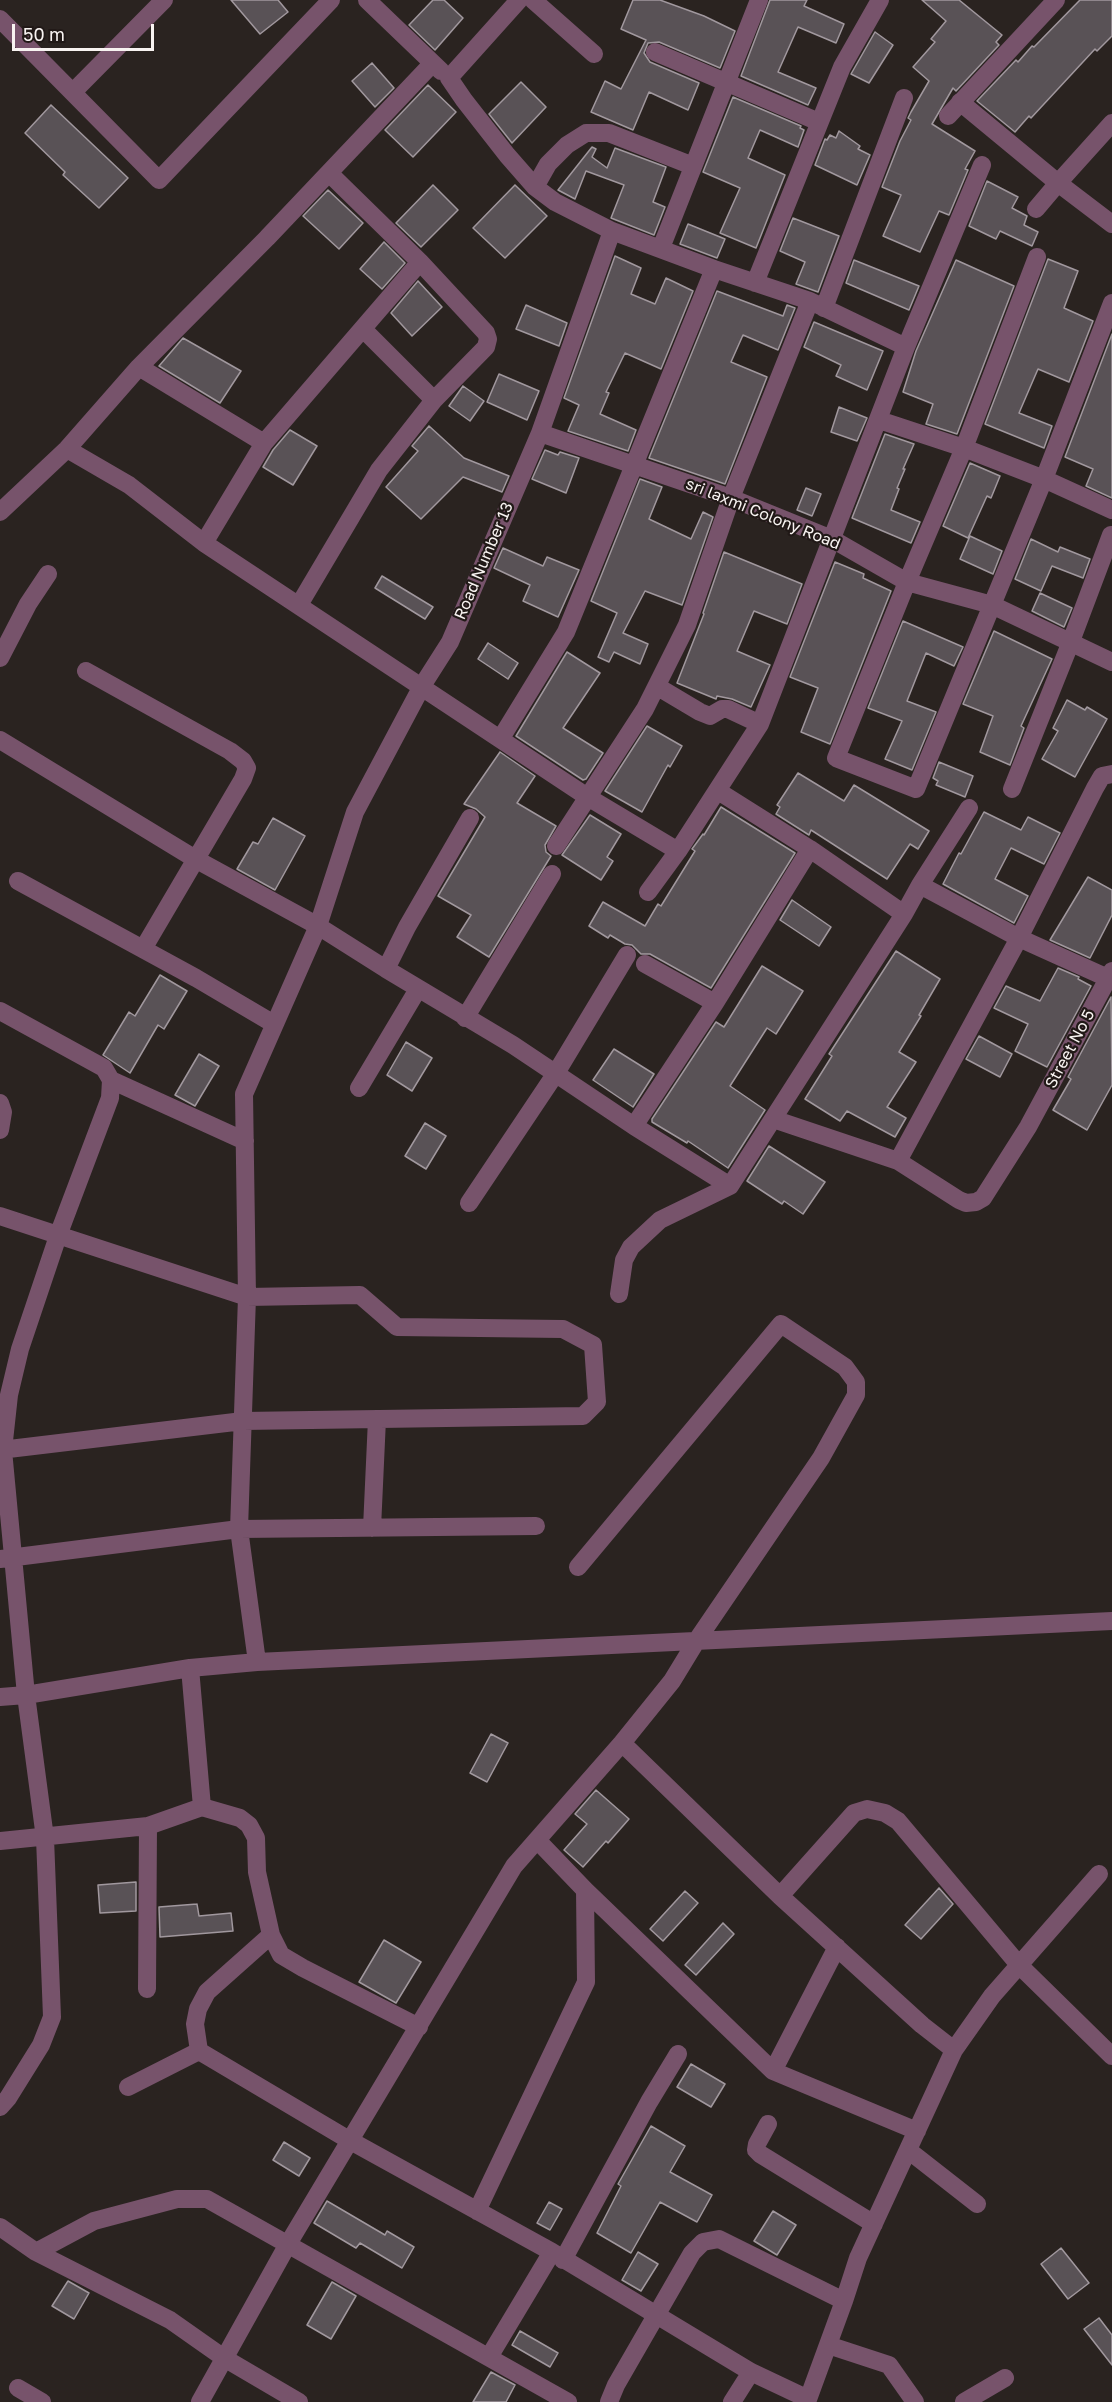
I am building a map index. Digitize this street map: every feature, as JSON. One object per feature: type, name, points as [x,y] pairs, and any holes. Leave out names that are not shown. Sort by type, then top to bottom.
[{"type":"street","points":[[73,92],[164,0]]},
{"type":"street","points":[[0,19],[159,180],[331,0]]},
{"type":"street","points":[[367,0],[432,65],[449,78],[507,155],[535,187],[555,202],[612,231],[817,305],[906,347]]},
{"type":"street","points":[[449,78],[519,0]]},
{"type":"street","points":[[533,0],[594,54]]},
{"type":"street","points":[[661,248],[759,0]]},
{"type":"street","points":[[755,283],[842,68],[880,0]]},
{"type":"street","points":[[948,116],[1056,0]]},
{"type":"street","points":[[655,52],[819,122]]},
{"type":"street","points":[[0,512],[67,449],[139,367],[432,65]]},
{"type":"street","points":[[556,846],[658,687],[687,625],[731,498],[817,305],[904,98]]},
{"type":"street","points":[[960,102],[1058,183],[1112,224]]},
{"type":"street","points":[[1036,209],[1112,123]]},
{"type":"street","points":[[535,187],[548,164],[567,145],[586,133],[609,133],[693,166]]},
{"type":"street","points":[[648,892],[718,791],[760,724],[906,347],[982,165]]},
{"type":"street","points":[[299,605],[379,470],[434,400],[482,353],[488,339],[486,333],[420,262],[329,173]]},
{"type":"street","name":"Road Number 13","points":[[257,1662],[239,1529],[247,1297],[244,1094],[318,926],[355,812],[422,686],[450,642],[540,433],[612,231]]},
{"type":"street","points":[[1037,258],[964,448],[836,758],[916,789],[1044,479],[1112,303]]},
{"type":"street","points":[[204,543],[264,443],[420,262]]},
{"type":"street","points":[[501,738],[566,632],[714,269]]},
{"type":"street","points":[[363,329],[434,400]]},
{"type":"street","points":[[139,367],[264,443]]},
{"type":"street","points":[[879,420],[964,448],[1044,479],[1112,510]]},
{"type":"street","name":"sri laxmi Colony Road","points":[[540,433],[731,498],[832,540],[907,582],[992,604],[1112,663]]},
{"type":"street","points":[[67,449],[129,485],[204,543],[586,796],[678,851]]},
{"type":"street","points":[[1012,789],[1112,533]]},
{"type":"street","points":[[0,658],[28,604],[48,574]]},
{"type":"street","points":[[86,671],[230,751],[243,761],[247,768],[197,860],[143,949]]},
{"type":"street","points":[[658,687],[710,716],[722,709],[728,709],[760,724]]},
{"type":"street","points":[[0,740],[197,860],[318,926],[556,1073],[634,1126],[730,1186]]},
{"type":"street","points":[[773,1119],[898,1161],[1019,938],[1095,788],[1102,776],[1112,774]]},
{"type":"street","points":[[718,791],[810,849],[904,914]]},
{"type":"street","points":[[619,1294],[624,1260],[631,1247],[660,1220],[730,1186],[969,808]]},
{"type":"street","points":[[386,969],[407,927],[470,818]]},
{"type":"street","points":[[634,1126],[715,1003],[810,849]]},
{"type":"street","points":[[465,1018],[552,874]]},
{"type":"street","points":[[18,880],[274,1024]]},
{"type":"street","points":[[920,885],[1019,938],[1111,976]]},
{"type":"street","points":[[469,1203],[556,1073],[627,955]]},
{"type":"street","points":[[645,964],[715,1003]]},
{"type":"street","name":"Street No 5","points":[[898,1161],[959,1200],[966,1203],[976,1202],[983,1198],[1028,1127],[1111,976]]},
{"type":"street","points":[[359,1088],[418,989]]},
{"type":"street","points":[[0,1011],[104,1068],[111,1080],[110,1098],[58,1233],[20,1349],[9,1395],[2,1450],[7,1558],[45,1838],[52,2017],[41,2045],[0,2107]]},
{"type":"street","points":[[111,1080],[245,1141]]},
{"type":"street","points":[[0,1103],[3,1112],[0,1130]]},
{"type":"street","points":[[0,1216],[58,1233],[247,1297],[360,1295],[397,1327],[563,1329],[593,1345],[597,1402],[583,1416],[243,1421],[2,1450]]},
{"type":"street","points":[[200,2402],[288,2244],[514,1866],[622,1743],[672,1681],[697,1640],[804,1485],[856,1395],[856,1382],[844,1367],[780,1324],[579,1567]]},
{"type":"street","points":[[372,1528],[376,1419]]},
{"type":"street","points":[[7,1558],[239,1529],[536,1526]]},
{"type":"street","points":[[0,1697],[26,1695],[190,1668],[257,1662],[1112,1621]]},
{"type":"street","points":[[190,1668],[202,1807]]},
{"type":"street","points":[[622,1743],[780,1896],[922,2025],[954,2050]]},
{"type":"street","points":[[0,1841],[147,1826],[202,1807],[240,1818],[249,1825],[256,1839],[257,1872],[271,1935],[281,1955],[419,2027]]},
{"type":"street","points":[[780,1896],[854,1814],[867,1809],[885,1813],[898,1821],[1019,1965],[1111,2051]]},
{"type":"street","points":[[147,1826],[147,1989]]},
{"type":"street","points":[[538,1841],[585,1890],[773,2071],[917,2131]]},
{"type":"street","points":[[271,1935],[207,1992],[198,2009],[195,2024],[200,2050],[349,2140],[557,2256],[751,2372],[807,2401],[858,2258],[954,2050],[992,1996],[1099,1874]]},
{"type":"street","points":[[477,2211],[586,1982],[585,1890]]},
{"type":"street","points":[[773,2071],[837,1947]]},
{"type":"street","points":[[128,2087],[200,2050]]},
{"type":"street","points":[[489,2357],[557,2256],[678,2054]]},
{"type":"street","points":[[768,2124],[757,2144],[756,2150],[760,2154],[874,2224]]},
{"type":"street","points":[[908,2150],[977,2204]]},
{"type":"street","points":[[36,2252],[94,2221],[177,2199],[207,2199],[568,2402]]},
{"type":"street","points":[[0,2227],[36,2252],[171,2320],[224,2358],[299,2402]]},
{"type":"street","points":[[609,2402],[692,2253],[703,2242],[719,2239],[844,2301]]},
{"type":"street","points":[[828,2345],[889,2365],[915,2402]]},
{"type":"street","points":[[732,2402],[751,2372]]},
{"type":"street","points":[[964,2402],[1005,2378]]},
{"type":"street","points":[[18,2388],[42,2402]]},
{"type":"building","points":[[231,0],[278,0],[288,12],[260,34]]},
{"type":"building","points":[[433,0],[444,0],[463,18],[435,50],[409,25]]},
{"type":"building","points":[[633,0],[660,0],[704,16],[735,31],[720,68],[659,42],[648,43],[644,53],[650,62],[699,83],[688,110],[649,92],[633,130],[591,112],[605,81],[621,89],[646,40],[621,29]]},
{"type":"building","points":[[770,0],[807,0],[804,6],[844,24],[836,43],[798,27],[778,72],[816,88],[808,105],[741,76]]},
{"type":"building","points":[[922,0],[959,0],[1002,35],[996,42],[999,45],[956,91],[953,88],[932,124],[975,151],[965,169],[968,170],[949,215],[939,211],[920,252],[883,236],[901,195],[882,187],[911,120],[908,118],[929,81],[913,67],[935,42],[931,39],[946,21]]},
{"type":"building","points":[[1080,0],[1112,0],[1112,36],[1097,51],[1095,49],[1031,118],[1029,116],[1015,132],[977,101],[1016,60],[1018,62],[1032,46],[1034,47]]},
{"type":"building","points":[[875,32],[893,45],[869,83],[851,74]]},
{"type":"building","points":[[372,63],[394,88],[375,107],[352,81]]},
{"type":"building","points":[[521,82],[546,107],[512,143],[489,114]]},
{"type":"building","points":[[428,85],[456,112],[413,157],[385,130]]},
{"type":"building","points":[[733,97],[801,126],[800,128],[804,130],[798,147],[760,130],[748,158],[785,175],[756,248],[720,233],[740,188],[703,172]]},
{"type":"building","points":[[51,105],[128,178],[99,208],[63,175],[65,172],[25,133]]},
{"type":"building","points":[[839,131],[860,146],[858,149],[870,155],[857,185],[815,165],[825,139],[827,140],[830,135],[836,138]]},
{"type":"building","points":[[592,147],[596,149],[592,157],[607,168],[615,148],[666,167],[653,202],[665,207],[654,235],[611,218],[624,185],[586,171],[575,199],[558,190]]},
{"type":"building","points":[[987,181],[1018,197],[1012,208],[1027,216],[1024,225],[1038,232],[1032,246],[1000,231],[996,239],[969,226]]},
{"type":"building","points":[[433,185],[458,210],[421,247],[396,223]]},
{"type":"building","points":[[515,185],[547,216],[505,258],[473,228]]},
{"type":"building","points":[[328,190],[363,223],[339,249],[303,216]]},
{"type":"building","points":[[793,218],[839,236],[818,292],[796,284],[805,262],[780,251]]},
{"type":"building","points":[[688,224],[725,239],[717,258],[680,244]]},
{"type":"building","points":[[384,242],[405,263],[382,289],[360,269]]},
{"type":"building","points":[[615,256],[641,268],[631,294],[655,304],[666,278],[693,291],[661,369],[625,353],[606,392],[609,393],[600,414],[636,430],[628,451],[568,431],[579,405],[564,398]]},
{"type":"building","points":[[1048,259],[1078,271],[1064,308],[1093,321],[1069,382],[1038,369],[1019,413],[1052,426],[1044,448],[985,424]]},
{"type":"building","points":[[854,260],[919,286],[909,310],[846,283]]},
{"type":"building","points":[[956,260],[1014,286],[957,434],[926,424],[933,404],[903,392],[916,351]]},
{"type":"building","points":[[418,281],[442,307],[412,336],[391,313]]},
{"type":"building","points":[[717,291],[783,316],[787,305],[795,308],[778,350],[743,335],[731,362],[767,377],[725,484],[649,458]]},
{"type":"building","points":[[526,305],[567,323],[559,346],[516,329]]},
{"type":"building","points":[[814,322],[883,351],[867,390],[836,376],[841,365],[804,347]]},
{"type":"building","points":[[1112,334],[1112,498],[1086,486],[1093,469],[1065,457]]},
{"type":"building","points":[[183,338],[241,371],[220,403],[159,366]]},
{"type":"building","points":[[499,374],[539,391],[527,420],[487,402]]},
{"type":"building","points":[[463,386],[484,401],[470,421],[449,406]]},
{"type":"building","points":[[839,407],[867,418],[857,441],[831,432]]},
{"type":"building","points":[[429,426],[464,458],[509,476],[502,492],[463,477],[421,519],[386,487],[418,451],[412,446]]},
{"type":"building","points":[[290,430],[317,446],[293,485],[263,467],[273,450]]},
{"type":"building","points":[[885,434],[914,444],[903,469],[905,469],[891,510],[920,522],[911,543],[852,518]]},
{"type":"building","points":[[545,450],[558,455],[560,452],[579,458],[566,493],[532,479]]},
{"type":"building","points":[[970,463],[1000,476],[991,498],[987,496],[968,538],[943,526]]},
{"type":"building","points":[[640,479],[662,487],[649,519],[691,539],[703,512],[713,517],[682,605],[645,591],[623,633],[648,644],[640,664],[614,652],[609,662],[598,657],[617,613],[591,601]]},
{"type":"building","points":[[806,488],[821,494],[812,516],[797,510]]},
{"type":"building","points":[[970,536],[1002,551],[993,574],[960,559]]},
{"type":"building","points":[[1031,539],[1058,552],[1060,547],[1090,559],[1083,578],[1052,566],[1041,591],[1015,579]]},
{"type":"building","points":[[503,548],[543,566],[547,557],[579,570],[558,617],[523,601],[530,585],[494,568]]},
{"type":"building","points":[[724,552],[802,584],[787,624],[754,611],[737,651],[770,665],[751,707],[732,699],[717,696],[716,699],[677,683],[704,614]]},
{"type":"building","points":[[835,562],[864,574],[863,578],[891,591],[830,744],[801,732],[818,688],[790,677]]},
{"type":"building","points":[[382,576],[433,607],[425,619],[375,588]]},
{"type":"building","points":[[1040,593],[1072,608],[1064,627],[1032,611]]},
{"type":"building","points":[[903,621],[963,647],[954,666],[926,653],[907,701],[936,712],[912,770],[885,759],[902,721],[868,708]]},
{"type":"building","points":[[994,631],[1052,659],[1021,726],[1024,728],[1010,765],[980,752],[993,716],[963,704]]},
{"type":"building","points":[[488,643],[518,663],[508,679],[478,659]]},
{"type":"building","points":[[567,652],[600,673],[563,728],[603,753],[586,779],[583,780],[516,736]]},
{"type":"building","points":[[1067,700],[1085,710],[1087,707],[1107,719],[1075,777],[1042,759],[1058,731],[1053,728]]},
{"type":"building","points":[[647,726],[682,746],[670,767],[668,765],[642,812],[605,791]]},
{"type":"building","points":[[500,752],[535,776],[517,803],[556,826],[545,845],[546,852],[551,856],[489,957],[457,937],[471,915],[438,896],[485,817],[476,809],[464,804]]},
{"type":"building","points":[[939,762],[973,776],[965,797],[936,785],[938,781],[933,778]]},
{"type":"building","points":[[798,773],[844,801],[854,785],[929,831],[918,849],[910,844],[887,879],[811,830],[809,835],[776,814],[780,807],[777,805]]},
{"type":"building","points":[[721,807],[795,853],[711,988],[650,954],[641,954],[632,945],[625,944],[610,935],[608,938],[589,926],[603,902],[645,926],[658,904],[661,906],[695,851],[692,849],[704,835]]},
{"type":"building","points":[[984,812],[1021,830],[1028,817],[1060,833],[1044,864],[1011,848],[995,879],[1028,896],[1014,923],[943,884]]},
{"type":"building","points":[[590,815],[621,834],[607,857],[613,861],[601,880],[562,855]]},
{"type":"building","points":[[273,818],[305,836],[275,890],[237,869],[253,842],[258,844]]},
{"type":"building","points":[[1088,877],[1112,890],[1112,915],[1090,958],[1050,940]]},
{"type":"building","points":[[792,900],[831,927],[819,946],[780,920]]},
{"type":"building","points":[[896,951],[940,979],[899,1052],[916,1062],[887,1107],[906,1118],[895,1137],[847,1111],[840,1121],[805,1099],[832,1056],[829,1054]]},
{"type":"building","points":[[762,966],[803,991],[776,1034],[767,1028],[730,1086],[765,1110],[728,1168],[688,1141],[687,1143],[652,1122],[652,1119],[716,1022],[724,1027]]},
{"type":"building","points":[[1058,968],[1079,977],[1078,979],[1091,986],[1047,1067],[1015,1051],[1028,1024],[994,1008],[1006,986],[1040,1001]]},
{"type":"building","points":[[160,975],[187,991],[164,1029],[158,1025],[130,1073],[103,1055],[129,1012],[135,1016]]},
{"type":"building","points":[[1111,997],[1112,1085],[1087,1130],[1053,1110],[1071,1079],[1068,1077]]},
{"type":"building","points":[[979,1036],[1012,1054],[1000,1077],[966,1059]]},
{"type":"building","points":[[406,1042],[432,1058],[412,1091],[387,1075]]},
{"type":"building","points":[[614,1049],[654,1074],[633,1107],[593,1080]]},
{"type":"building","points":[[199,1054],[219,1066],[195,1106],[175,1095]]},
{"type":"building","points":[[425,1123],[446,1136],[426,1169],[405,1156]]},
{"type":"building","points":[[769,1146],[825,1182],[803,1214],[784,1201],[782,1204],[747,1181]]},
{"type":"building","points":[[491,1734],[508,1743],[487,1782],[470,1773]]},
{"type":"building","points":[[596,1790],[629,1819],[583,1867],[564,1850],[587,1824],[575,1814]]},
{"type":"building","points":[[136,1882],[136,1911],[100,1913],[98,1885]]},
{"type":"building","points":[[939,1888],[953,1904],[921,1939],[905,1925]]},
{"type":"building","points":[[685,1891],[698,1903],[663,1941],[650,1929]]},
{"type":"building","points":[[197,1904],[199,1916],[231,1913],[233,1931],[160,1937],[159,1907]]},
{"type":"building","points":[[723,1923],[734,1934],[696,1975],[685,1965]]},
{"type":"building","points":[[384,1940],[421,1962],[396,2003],[359,1982]]},
{"type":"building","points":[[691,2064],[725,2084],[711,2107],[677,2087]]},
{"type":"building","points":[[651,2126],[685,2146],[670,2172],[712,2195],[697,2222],[660,2202],[631,2253],[597,2233],[621,2186],[618,2184]]},
{"type":"building","points":[[284,2142],[310,2158],[299,2176],[273,2160]]},
{"type":"building","points":[[327,2201],[385,2235],[387,2231],[414,2247],[402,2268],[360,2243],[356,2248],[314,2223]]},
{"type":"building","points":[[549,2202],[562,2209],[550,2230],[537,2223]]},
{"type":"building","points":[[773,2211],[796,2225],[777,2255],[754,2241]]},
{"type":"building","points":[[1061,2248],[1089,2283],[1068,2299],[1041,2264]]},
{"type":"building","points":[[638,2252],[658,2264],[641,2291],[622,2280]]},
{"type":"building","points":[[68,2281],[89,2293],[74,2319],[52,2306]]},
{"type":"building","points":[[332,2282],[356,2296],[331,2339],[307,2325]]},
{"type":"building","points":[[1099,2318],[1112,2335],[1112,2365],[1084,2329]]},
{"type":"building","points":[[520,2331],[558,2353],[550,2367],[512,2345]]},
{"type":"building","points":[[491,2372],[515,2385],[506,2402],[473,2402]]}]
